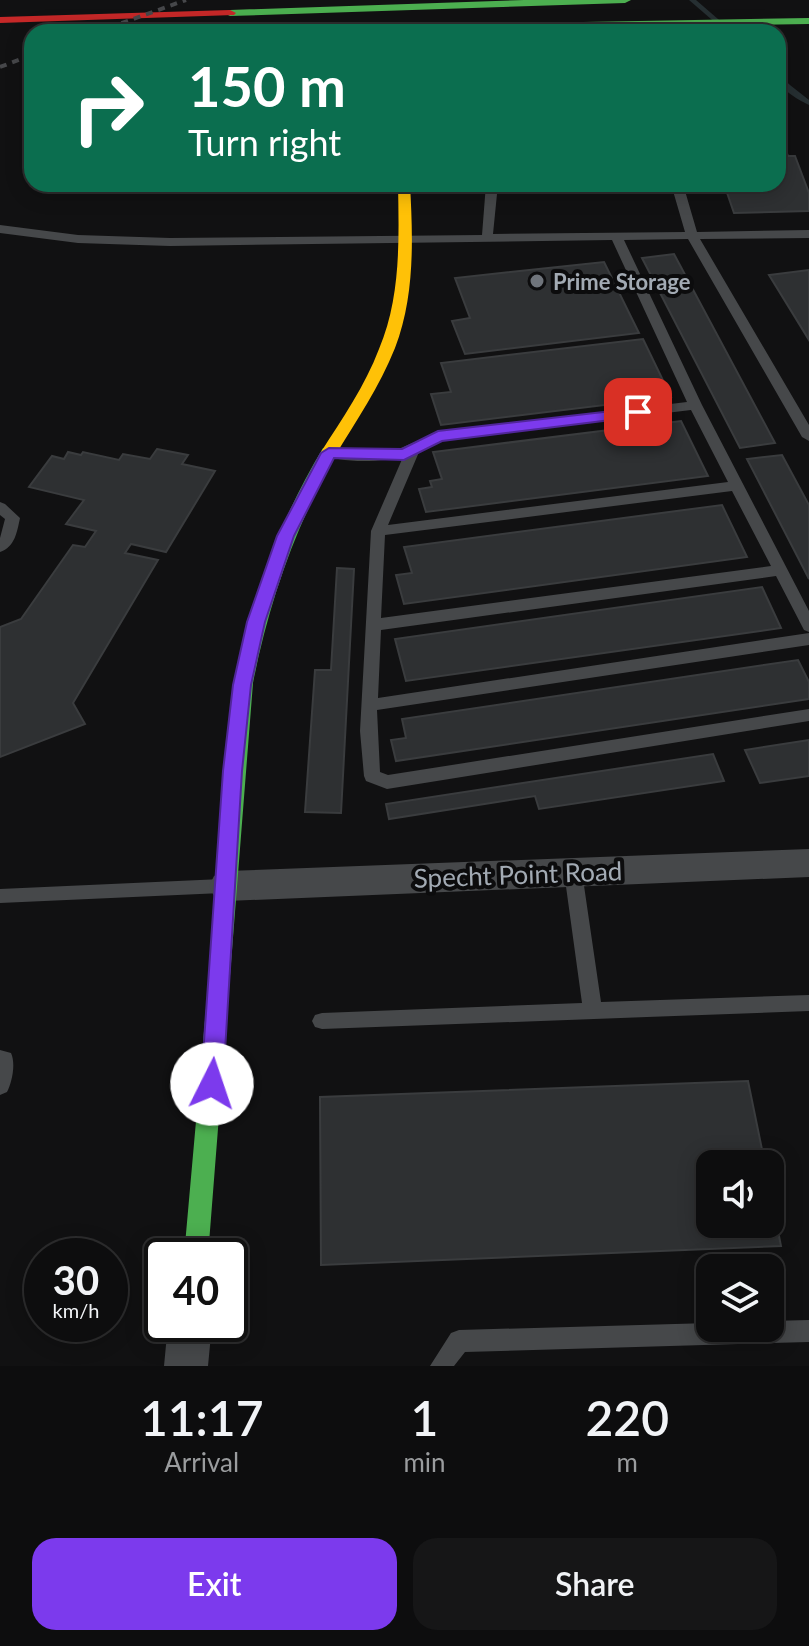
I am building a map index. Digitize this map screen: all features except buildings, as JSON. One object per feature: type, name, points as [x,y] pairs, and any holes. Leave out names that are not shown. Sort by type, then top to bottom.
[{"type":"street","points":[[0,20],[625,0]]},
{"type":"street","points":[[198,1238],[242,685],[256,622],[286,536],[387,350],[399,303],[404,192]]},
{"type":"street","name":"Specht Point Road","points":[[227,886],[809,863]]},
{"type":"street","points":[[186,1366],[188,1342]]},
{"type":"lane","points":[[487,240],[491,192]]},
{"type":"lane","points":[[679,192],[692,236],[809,437]]},
{"type":"lane","points":[[0,229],[78,239],[170,242],[809,234]]},
{"type":"lane","points":[[617,237],[695,405],[809,626]]},
{"type":"lane","points":[[329,453],[388,457],[412,452],[438,436],[695,405]]},
{"type":"lane","points":[[412,452],[378,531],[369,705],[372,776],[387,782],[809,715]]},
{"type":"lane","points":[[378,531],[737,486]]},
{"type":"lane","points":[[0,507],[13,518],[7,540],[0,547]]},
{"type":"lane","points":[[374,625],[779,570]]},
{"type":"lane","points":[[369,705],[809,639]]},
{"type":"lane","points":[[573,872],[593,1011]]},
{"type":"lane","points":[[0,896],[227,886]]},
{"type":"lane","points":[[322,1021],[809,1003]]},
{"type":"lane","points":[[0,1059],[4,1059],[0,1086]]},
{"type":"lane","points":[[441,1366],[459,1341],[809,1331]]},
{"type":"waterway","points":[[692,0],[720,24]]},
{"type":"waterway","points":[[786,86],[809,103]]},
{"type":"railway","points":[[119,24],[186,0]]},
{"type":"railway","points":[[0,67],[24,58]]},
{"type":"traffic: fast","points":[[230,13],[625,0]]},
{"type":"traffic: fast","points":[[640,24],[809,21]]},
{"type":"traffic: fast","points":[[198,1238],[244,683],[257,622],[276,564],[300,507],[329,452]]},
{"type":"traffic: slow","points":[[329,452],[373,379],[393,332],[404,277],[404,192]]},
{"type":"traffic: jam","points":[[0,20],[230,13]]},
{"type":"place","name":"Prime Storage","points":[[537,281]]},
{"type":"route","points":[[212,1084],[232,822],[233,771],[242,685],[256,622],[286,536],[329,453],[388,457],[404,455],[438,436],[638,412]]}]
